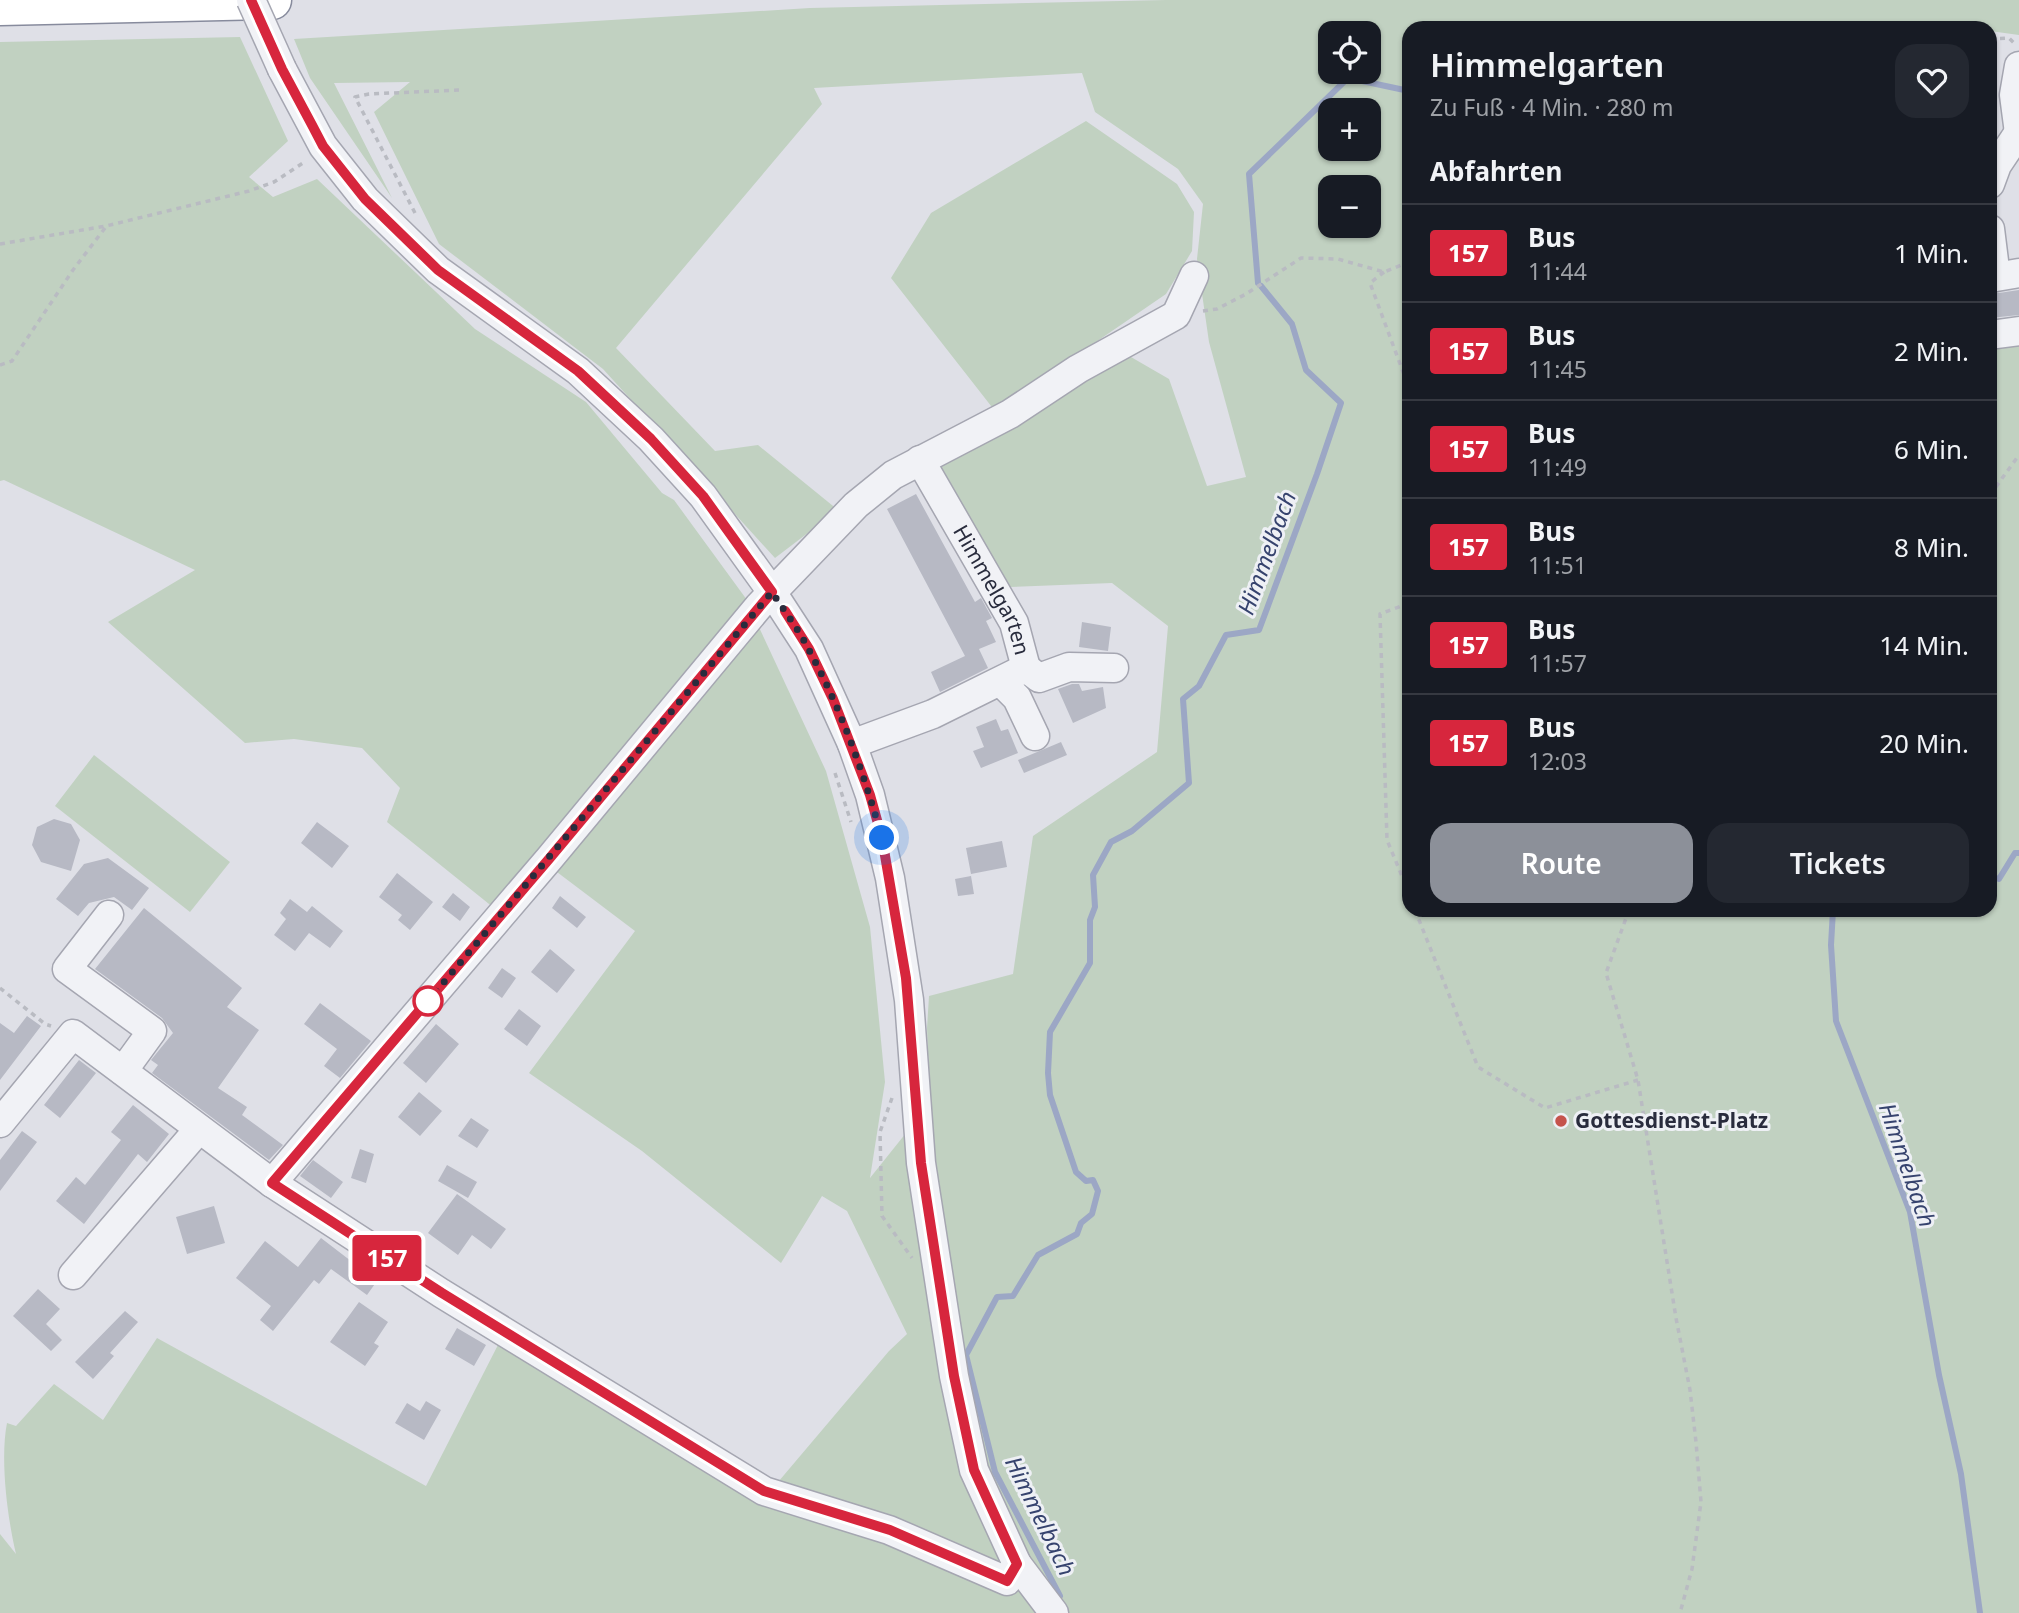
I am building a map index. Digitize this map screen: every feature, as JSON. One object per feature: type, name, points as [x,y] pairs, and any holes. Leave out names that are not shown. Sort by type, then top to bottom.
[{"type":"highway","points":[[0,6],[272,0]]},
{"type":"street","points":[[251,0],[282,69],[323,146],[365,199],[438,270],[578,371],[651,439],[703,496],[809,649],[852,744],[882,838],[909,1000],[921,1163],[954,1376],[974,1470],[1017,1564],[1054,1613]]},
{"type":"street","points":[[1997,165],[2019,132],[2014,95],[2019,66]]},
{"type":"street","points":[[1997,277],[2019,274]]},
{"type":"street","points":[[272,1183],[540,870],[772,592],[856,505],[893,475],[1010,414],[1078,369],[1176,315],[1194,276]]},
{"type":"street","points":[[1997,334],[2019,331]]},
{"type":"street","name":"Himmelgarten","points":[[852,744],[933,714],[1026,668],[1014,623],[920,460]]},
{"type":"street","points":[[1026,668],[1039,678],[1069,667],[1114,668]]},
{"type":"street","points":[[1001,682],[1017,698],[1035,736]]},
{"type":"street","points":[[109,915],[67,969],[152,1031],[123,1072]]},
{"type":"street","points":[[0,1123],[73,1034],[272,1183],[442,1293],[764,1491],[890,1530],[1007,1581],[1017,1564]]},
{"type":"street","points":[[73,1275],[199,1129]]},
{"type":"path","points":[[1997,39],[2009,38],[2019,48]]},
{"type":"path","points":[[419,221],[355,97],[460,90]]},
{"type":"path","points":[[0,244],[106,226],[274,183],[309,160]]},
{"type":"path","points":[[0,365],[12,361],[106,226]]},
{"type":"path","points":[[1176,315],[1217,309],[1246,294],[1301,258],[1338,259],[1384,272]]},
{"type":"path","points":[[1402,265],[1384,272],[1370,283],[1402,369]]},
{"type":"path","points":[[1997,485],[2019,455]]},
{"type":"path","points":[[1402,606],[1380,614],[1387,840],[1402,876]]},
{"type":"path","points":[[1418,917],[1478,1067],[1545,1108],[1638,1080]]},
{"type":"path","points":[[1626,917],[1606,973],[1638,1080],[1690,1391],[1701,1502],[1692,1569],[1681,1613]]},
{"type":"path","points":[[0,988],[45,1024],[73,1034]]},
{"type":"green space","points":[[1166,0],[2019,0],[2019,35],[1997,32],[1997,21],[1402,21],[1402,917],[1997,917],[1997,344],[2019,342],[2019,1613],[0,1613],[0,1534],[16,1554],[6,1487],[4,1453],[7,1423],[16,1426],[54,1384],[103,1420],[157,1338],[426,1486],[501,1339],[773,1488],[889,1351],[907,1334],[847,1211],[822,1196],[781,1263],[642,1151],[529,1073],[635,931],[549,866],[757,623],[826,771],[870,927],[885,1082],[870,1178],[930,1103],[927,1028],[929,996],[1013,974],[1033,836],[1157,752],[1168,626],[1112,583],[1009,587],[938,461],[1124,353],[1169,379],[1207,486],[1246,477],[1209,342],[1197,259],[1203,204],[1178,169],[1095,112],[1082,73],[814,88],[822,104],[616,348],[715,451],[758,445],[838,510],[775,558],[603,369],[439,244],[374,112],[410,82],[334,83],[392,198],[310,78],[294,39],[810,8]]},
{"type":"green space","points":[[240,37],[288,141],[249,177],[273,197],[317,179],[475,329],[586,402],[662,493],[674,500],[747,600],[494,908],[387,822],[400,788],[362,748],[294,739],[245,743],[108,622],[195,570],[4,480],[0,481],[0,42]]},
{"type":"green space","points":[[1086,121],[1177,184],[1194,212],[1192,251],[1166,294],[995,411],[891,278],[931,213]]},
{"type":"green space","points":[[94,755],[230,862],[190,912],[55,806]]},
{"type":"building","points":[[2019,290],[2019,315],[1997,317],[1999,293]]},
{"type":"building","points":[[916,494],[975,602],[981,598],[992,618],[986,621],[996,642],[979,649],[988,668],[940,692],[931,672],[965,656],[887,509]]},
{"type":"building","points":[[1082,622],[1111,627],[1108,651],[1079,647]]},
{"type":"building","points":[[1079,684],[1082,691],[1103,687],[1106,708],[1073,723],[1058,689]]},
{"type":"building","points":[[996,719],[1001,731],[1008,729],[1018,753],[981,768],[973,751],[984,747],[976,727]]},
{"type":"building","points":[[1061,742],[1067,755],[1024,773],[1018,760]]},
{"type":"building","points":[[54,819],[71,824],[80,840],[71,871],[41,862],[32,845],[37,827]]},
{"type":"building","points":[[317,822],[349,846],[332,868],[301,843]]},
{"type":"building","points":[[1002,841],[1007,867],[971,874],[966,848]]},
{"type":"building","points":[[108,858],[149,888],[132,910],[114,897],[89,903],[78,916],[56,899],[84,864]]},
{"type":"building","points":[[397,873],[433,902],[410,930],[398,920],[402,915],[379,897]]},
{"type":"building","points":[[971,876],[974,894],[958,896],[955,879]]},
{"type":"building","points":[[453,893],[470,907],[460,921],[442,907]]},
{"type":"building","points":[[560,896],[586,917],[577,928],[552,908]]},
{"type":"building","points":[[290,899],[307,912],[312,906],[343,931],[330,948],[309,933],[295,951],[274,935],[286,919],[280,913]]},
{"type":"building","points":[[144,908],[242,988],[227,1007],[259,1030],[218,1088],[247,1107],[242,1115],[283,1145],[269,1160],[152,1073],[158,1065],[151,1060],[173,1033],[162,1018],[95,969]]},
{"type":"building","points":[[550,949],[575,970],[557,993],[531,972]]},
{"type":"building","points":[[502,968],[516,978],[502,998],[488,988]]},
{"type":"building","points":[[320,1003],[371,1041],[340,1078],[324,1066],[337,1049],[304,1024]]},
{"type":"building","points":[[519,1009],[541,1026],[527,1046],[504,1029]]},
{"type":"building","points":[[27,1016],[41,1026],[0,1080],[0,1023],[14,1033]]},
{"type":"building","points":[[436,1024],[459,1044],[426,1083],[403,1063]]},
{"type":"building","points":[[79,1060],[96,1073],[60,1118],[44,1105]]},
{"type":"building","points":[[419,1092],[442,1111],[420,1136],[398,1117]]},
{"type":"building","points":[[133,1105],[169,1134],[147,1162],[138,1154],[84,1224],[56,1201],[76,1177],[85,1185],[121,1140],[111,1132]]},
{"type":"building","points":[[471,1118],[489,1130],[477,1148],[458,1136]]},
{"type":"building","points":[[22,1131],[37,1142],[0,1191],[0,1160]]},
{"type":"building","points":[[360,1149],[374,1154],[366,1183],[351,1178]]},
{"type":"building","points":[[313,1160],[343,1182],[331,1198],[300,1176]]},
{"type":"building","points":[[447,1165],[477,1182],[468,1198],[438,1181]]},
{"type":"building","points":[[457,1194],[506,1229],[491,1249],[472,1235],[458,1255],[428,1233]]},
{"type":"building","points":[[214,1206],[225,1243],[187,1254],[176,1217]]},
{"type":"building","points":[[321,1238],[377,1281],[367,1295],[331,1269],[319,1284],[314,1280],[273,1331],[260,1320],[271,1306],[236,1278],[265,1241],[298,1267]]},
{"type":"building","points":[[38,1289],[60,1309],[46,1324],[62,1340],[51,1351],[13,1316]]},
{"type":"building","points":[[359,1302],[388,1322],[374,1343],[379,1346],[365,1366],[330,1342]]},
{"type":"building","points":[[125,1311],[138,1322],[110,1353],[114,1356],[93,1379],[75,1362]]},
{"type":"building","points":[[457,1328],[486,1345],[474,1366],[445,1349]]},
{"type":"building","points":[[426,1401],[441,1410],[424,1440],[395,1423],[407,1403],[420,1411]]},
{"type":"waterway","name":"Himmelbach","points":[[1258,283],[1249,174],[1348,78],[1402,90]]},
{"type":"waterway","name":"Himmelbach","points":[[1060,1596],[995,1472],[966,1355],[997,1297],[1013,1296],[1038,1255],[1077,1234],[1081,1223],[1092,1214],[1098,1191],[1093,1180],[1086,1181],[1076,1172],[1050,1095],[1048,1073],[1050,1032],[1090,963],[1090,920],[1095,907],[1093,875],[1111,842],[1132,831],[1189,783],[1183,699],[1199,686],[1226,635],[1259,630],[1341,403],[1306,370],[1292,324],[1261,286]]},
{"type":"waterway","points":[[1997,878],[2015,853],[2019,853]]},
{"type":"waterway","name":"Himmelbach","points":[[1833,917],[1831,945],[1836,1021],[1910,1212],[1939,1375],[1961,1474],[1980,1613]]},
{"type":"bus line","name":"157","points":[[251,0],[282,69],[323,146],[365,199],[438,270],[578,371],[651,439],[703,496],[772,592],[549,859],[272,1183],[442,1293],[764,1491],[890,1530],[1007,1581],[1017,1564],[974,1470],[954,1376],[921,1163],[909,1000],[897,915],[882,838],[870,795],[833,699],[809,649],[785,611]]},
{"type":"place","name":"Gottesdienst-Platz","points":[[1561,1121]]},
{"type":"route","points":[[428,1001],[772,592],[809,649],[833,699],[870,795],[882,838]]}]
